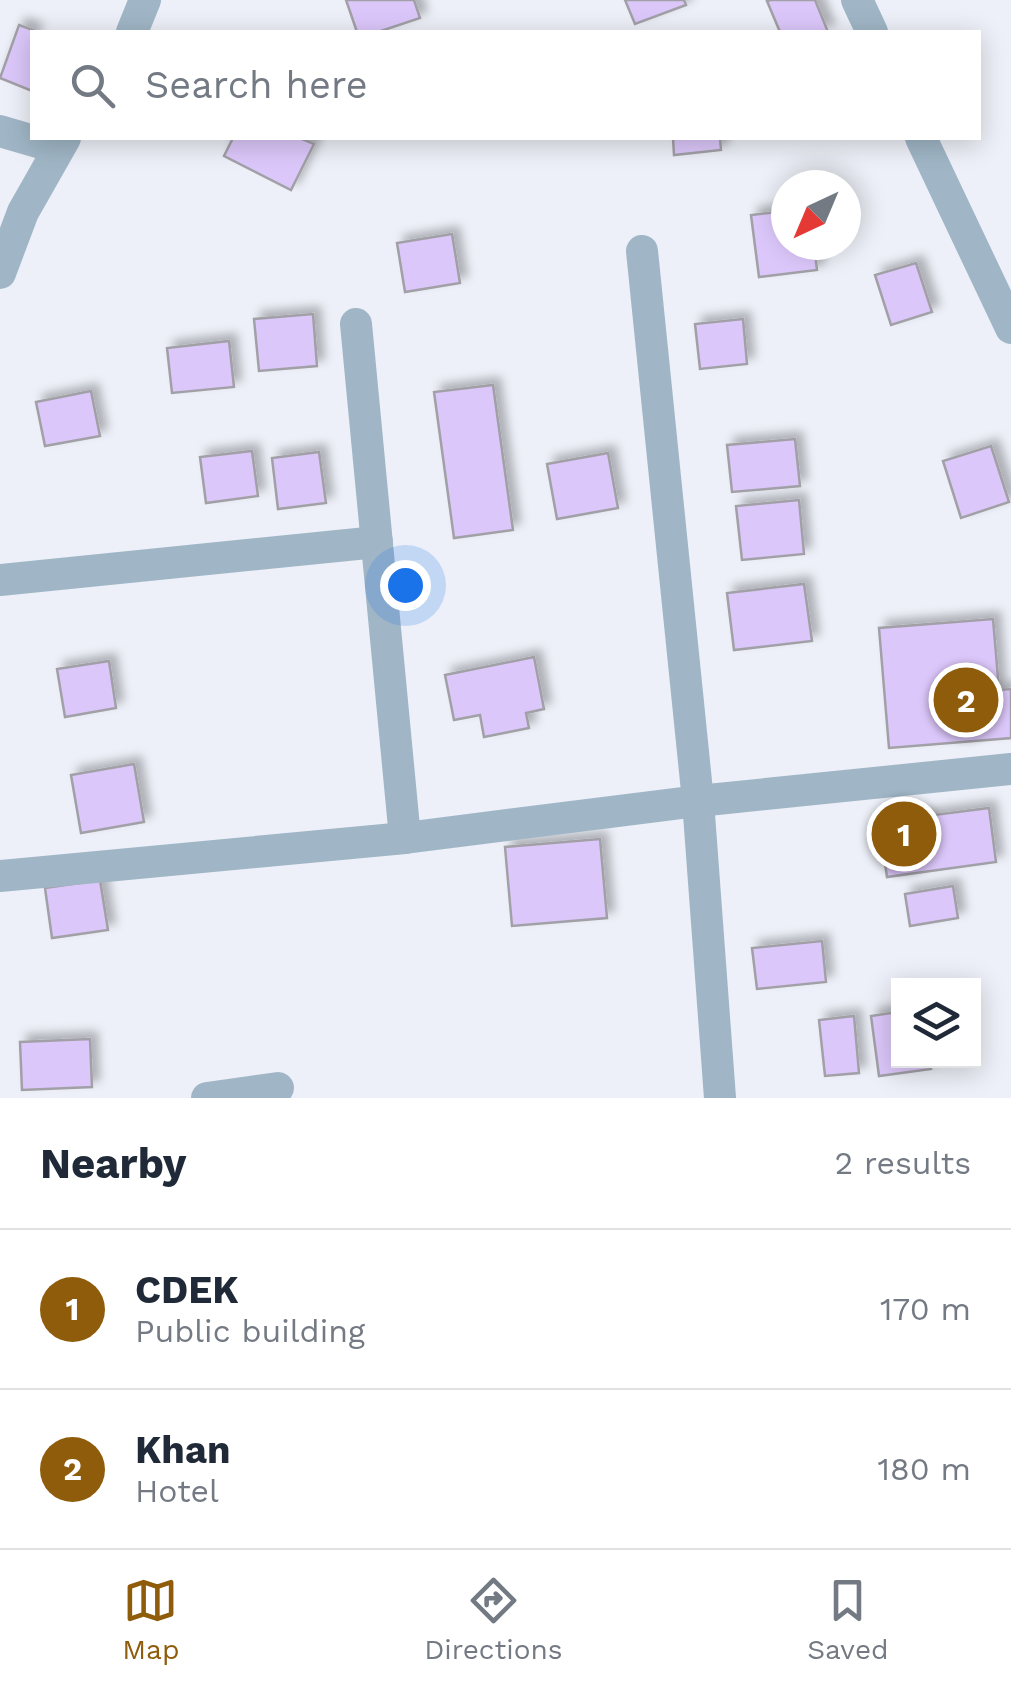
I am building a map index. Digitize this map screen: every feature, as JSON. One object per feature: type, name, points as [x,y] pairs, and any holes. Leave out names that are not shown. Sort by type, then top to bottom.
[{"type":"street","points":[[133,30],[145,0]]},
{"type":"street","points":[[857,0],[871,30]]},
{"type":"street","points":[[0,132],[30,137]]},
{"type":"street","points":[[922,140],[1011,328]]},
{"type":"street","points":[[0,273],[23,212],[62,143]]},
{"type":"street","points":[[642,250],[698,800],[720,1098]]},
{"type":"street","points":[[356,324],[405,838]]},
{"type":"street","points":[[0,580],[377,542]]},
{"type":"street","points":[[0,876],[405,838],[698,800],[1011,769]]},
{"type":"street","points":[[207,1098],[278,1088]]},
{"type":"building","points":[[346,0],[414,0],[420,18],[384,30],[356,30]]},
{"type":"building","points":[[625,0],[684,0],[686,5],[635,24]]},
{"type":"building","points":[[815,0],[827,30],[779,30],[767,1]]},
{"type":"building","points":[[19,25],[33,30],[30,90],[0,78]]},
{"type":"building","points":[[232,140],[305,140],[314,144],[291,190],[224,156]]},
{"type":"building","points":[[673,140],[720,140],[721,150],[674,155]]},
{"type":"building","points":[[771,213],[771,260],[816,260],[817,270],[759,277],[751,215]]},
{"type":"building","points":[[452,234],[460,283],[405,292],[397,243]]},
{"type":"building","points":[[916,263],[932,312],[891,325],[875,275]]},
{"type":"building","points":[[313,314],[317,366],[259,371],[254,319]]},
{"type":"building","points":[[743,319],[747,364],[700,369],[695,324]]},
{"type":"building","points":[[229,341],[234,387],[172,393],[167,348]]},
{"type":"building","points":[[493,385],[513,530],[454,538],[434,392]]},
{"type":"building","points":[[91,391],[100,436],[45,446],[36,402]]},
{"type":"building","points":[[795,439],[800,486],[732,492],[727,445]]},
{"type":"building","points":[[991,446],[1009,502],[961,518],[943,461]]},
{"type":"building","points":[[252,451],[258,496],[206,503],[200,457]]},
{"type":"building","points":[[319,452],[326,503],[278,509],[272,458]]},
{"type":"building","points":[[608,453],[618,508],[557,519],[547,464]]},
{"type":"building","points":[[799,500],[804,554],[742,560],[736,506]]},
{"type":"building","points":[[804,584],[812,641],[734,650],[727,593]]},
{"type":"building","points":[[993,619],[999,690],[1011,689],[1011,738],[889,748],[879,628]]},
{"type":"building","points":[[534,657],[544,709],[526,713],[529,728],[484,737],[480,715],[454,720],[445,675]]},
{"type":"building","points":[[109,661],[116,708],[65,717],[57,669]]},
{"type":"building","points":[[134,764],[144,822],[81,833],[71,775]]},
{"type":"building","points":[[989,808],[996,862],[887,877],[879,822]]},
{"type":"building","points":[[600,839],[607,918],[512,926],[505,847]]},
{"type":"building","points":[[100,880],[108,930],[52,938],[45,888]]},
{"type":"building","points":[[953,886],[958,918],[910,926],[905,894]]},
{"type":"building","points":[[822,941],[826,982],[757,989],[752,948]]},
{"type":"building","points":[[891,1013],[891,1068],[931,1069],[879,1076],[871,1016]]},
{"type":"building","points":[[854,1016],[859,1073],[825,1076],[819,1020]]},
{"type":"building","points":[[90,1039],[92,1087],[22,1090],[20,1042]]},
{"type":"place","name":"Khan","points":[[966,700]]},
{"type":"place","name":"CDEK","points":[[904,834]]}]
